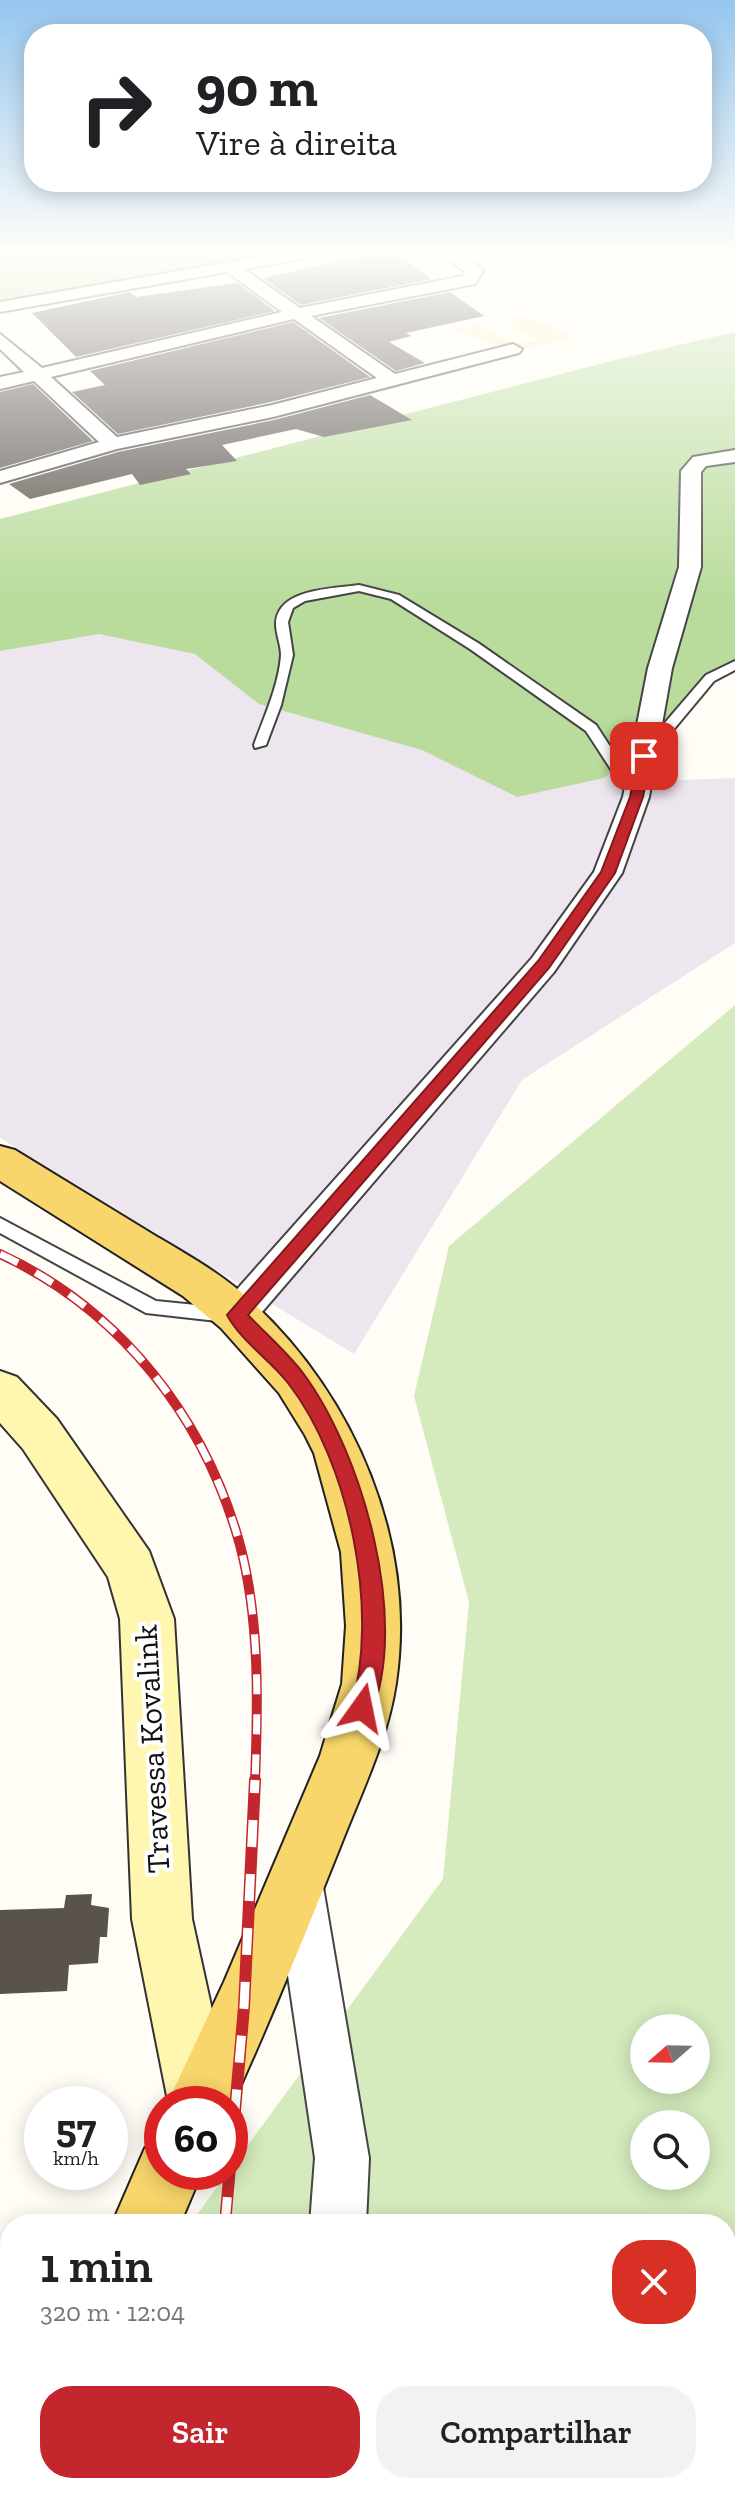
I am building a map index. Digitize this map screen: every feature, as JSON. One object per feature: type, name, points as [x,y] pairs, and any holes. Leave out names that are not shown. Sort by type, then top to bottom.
[{"type":"main road","points":[[2,1163],[199,1284],[237,1315],[296,1379],[322,1421],[338,1451],[367,1552],[373,1626],[369,1684],[348,1756],[246,2004],[207,2086]]},
{"type":"main road","points":[[150,2214],[161,2190]]},
{"type":"street","points":[[31,368],[113,444]]},
{"type":"street","points":[[0,383],[66,368]]},
{"type":"street","points":[[375,368],[389,378]]},
{"type":"street","points":[[0,477],[113,444],[273,411],[430,368]]},
{"type":"street","points":[[237,1315],[543,965],[608,873],[636,797],[660,668],[690,567],[691,471],[700,461],[735,456]]},
{"type":"street","name":"Travessa Kovalink","points":[[0,1391],[40,1434],[131,1568],[147,1619],[162,1919],[196,2086]]},
{"type":"street","points":[[297,1874],[342,2158],[339,2214]]},
{"type":"lane","points":[[260,745],[275,705],[287,655],[282,622],[288,606],[302,598],[359,588],[395,597],[486,654],[591,728],[636,797]]},
{"type":"lane","points":[[644,756],[710,678],[735,665]]},
{"type":"lane","points":[[0,1225],[153,1308],[237,1315]]},
{"type":"shaded area","points":[[672,590],[627,782],[735,778],[735,943],[522,1080],[354,1354],[0,1138],[0,639]]},
{"type":"green space","points":[[583,368],[735,368],[735,664],[604,778],[517,797],[422,750],[259,704],[195,654],[99,634],[0,651],[0,519]]},
{"type":"green space","points":[[735,1005],[735,2214],[197,2214],[215,2190],[248,2190],[248,2145],[443,1879],[469,1602],[414,1396],[449,1246]]},
{"type":"building","points":[[101,368],[358,368],[370,377],[271,402],[118,434],[72,392],[105,385],[90,371]]},
{"type":"building","points":[[33,384],[93,441],[0,468],[0,392]]},
{"type":"building","points":[[370,395],[412,420],[324,437],[296,429],[222,445],[237,461],[186,469],[191,474],[140,485],[132,474],[30,499],[9,484],[118,452],[274,420]]},
{"type":"building","points":[[92,1894],[91,1905],[109,1908],[107,1937],[100,1937],[98,1963],[69,1965],[67,1991],[0,1994],[0,1910],[64,1908],[66,1895]]},
{"type":"railway","points":[[0,1254],[44,1277],[84,1305],[120,1337],[181,1412],[205,1454],[225,1498],[247,1574],[257,1693],[255,1782]]},
{"type":"railway","points":[[226,2214],[244,2007],[255,1780]]},
{"type":"route","points":[[362,1708],[369,1684],[373,1626],[367,1552],[338,1451],[296,1379],[237,1315],[543,965],[608,873],[636,797],[644,756]]}]
